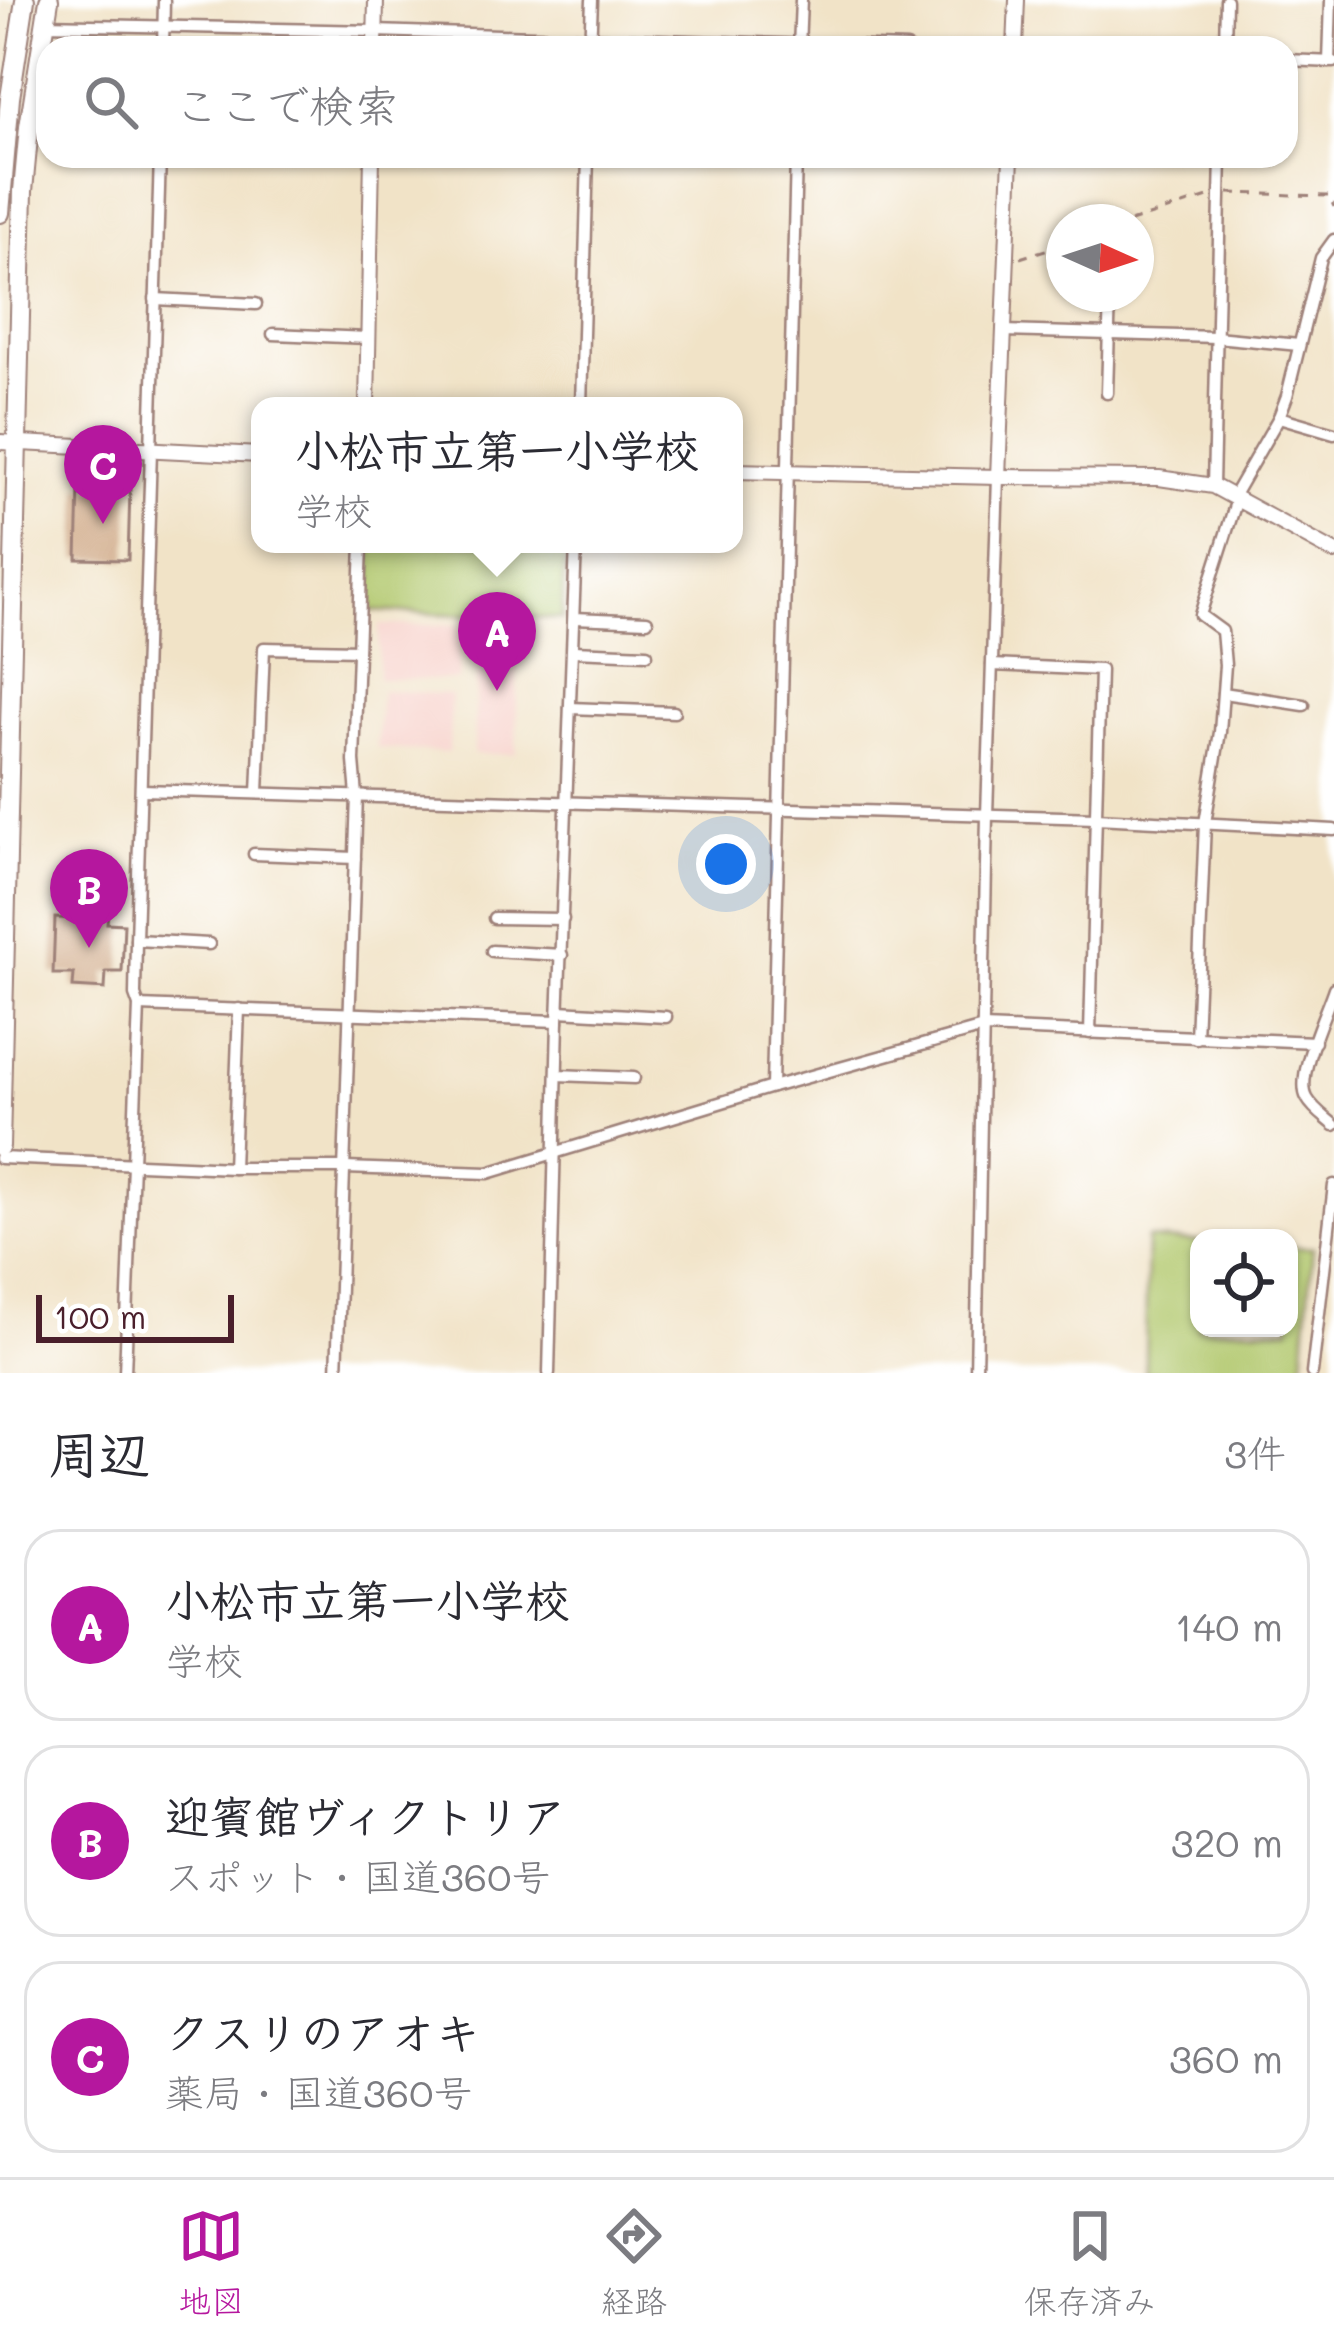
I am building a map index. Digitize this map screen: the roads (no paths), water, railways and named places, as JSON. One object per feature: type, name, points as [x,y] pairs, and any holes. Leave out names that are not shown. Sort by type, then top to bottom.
[{"type":"highway","points":[[0,213],[25,0]]},
{"type":"highway","points":[[43,36],[49,0]]},
{"type":"highway","points":[[0,1146],[9,443],[23,191],[36,128]]},
{"type":"street","points":[[164,0],[164,36]]},
{"type":"street","points":[[375,36],[376,0]]},
{"type":"street","points":[[591,36],[592,0]]},
{"type":"street","points":[[799,36],[800,0]]},
{"type":"street","points":[[1016,36],[1017,0]]},
{"type":"street","points":[[1225,36],[1226,0]]},
{"type":"street","points":[[1298,61],[1332,62],[1331,0]]},
{"type":"street","points":[[44,24],[465,36]]},
{"type":"street","points":[[124,1373],[139,1006],[136,940],[160,168]]},
{"type":"street","points":[[367,397],[372,168]]},
{"type":"street","points":[[581,397],[587,168]]},
{"type":"street","points":[[772,1087],[796,168]]},
{"type":"street","points":[[976,1373],[987,815],[1011,168]]},
{"type":"street","points":[[1213,486],[1221,168]]},
{"type":"street","points":[[1196,1038],[1205,823],[1223,694],[1222,631],[1200,615],[1235,498],[1279,417],[1322,257],[1334,240]]},
{"type":"street","points":[[155,299],[256,304]]},
{"type":"street","points":[[1108,393],[1110,312]]},
{"type":"street","points":[[1003,331],[1216,337],[1299,345]]},
{"type":"street","points":[[273,334],[368,338]]},
{"type":"street","points":[[1279,417],[1334,433]]},
{"type":"street","points":[[9,443],[251,455]]},
{"type":"street","points":[[743,471],[1159,478],[1213,486],[1334,552]]},
{"type":"street","points":[[337,1373],[362,553]]},
{"type":"street","points":[[549,1373],[576,553]]},
{"type":"street","points":[[574,618],[647,622]]},
{"type":"street","points":[[258,793],[264,648],[358,650]]},
{"type":"street","points":[[572,651],[647,654]]},
{"type":"street","points":[[992,665],[1100,670],[1090,1033]]},
{"type":"street","points":[[1223,694],[1304,705]]},
{"type":"street","points":[[571,708],[674,712]]},
{"type":"street","points":[[142,790],[1096,818],[1334,830]]},
{"type":"street","points":[[254,854],[355,859]]},
{"type":"street","points":[[494,918],[563,919]]},
{"type":"street","points":[[136,940],[209,944]]},
{"type":"street","points":[[493,951],[562,955]]},
{"type":"street","points":[[1334,988],[1305,1071],[1304,1093],[1334,1125]]},
{"type":"street","points":[[139,1006],[358,1015],[666,1017]]},
{"type":"street","points":[[233,1168],[239,1009]]},
{"type":"street","points":[[0,1158],[488,1173],[983,1028],[1316,1042]]},
{"type":"street","points":[[557,1075],[634,1078]]},
{"type":"street","points":[[1312,1373],[1334,1185]]},
{"type":"place","name":"クスリのアオキ","points":[[103,524]]},
{"type":"place","name":"小松市立第一小学校","points":[[497,691]]},
{"type":"place","name":"迎賓館ヴィクトリア","points":[[89,948]]}]
